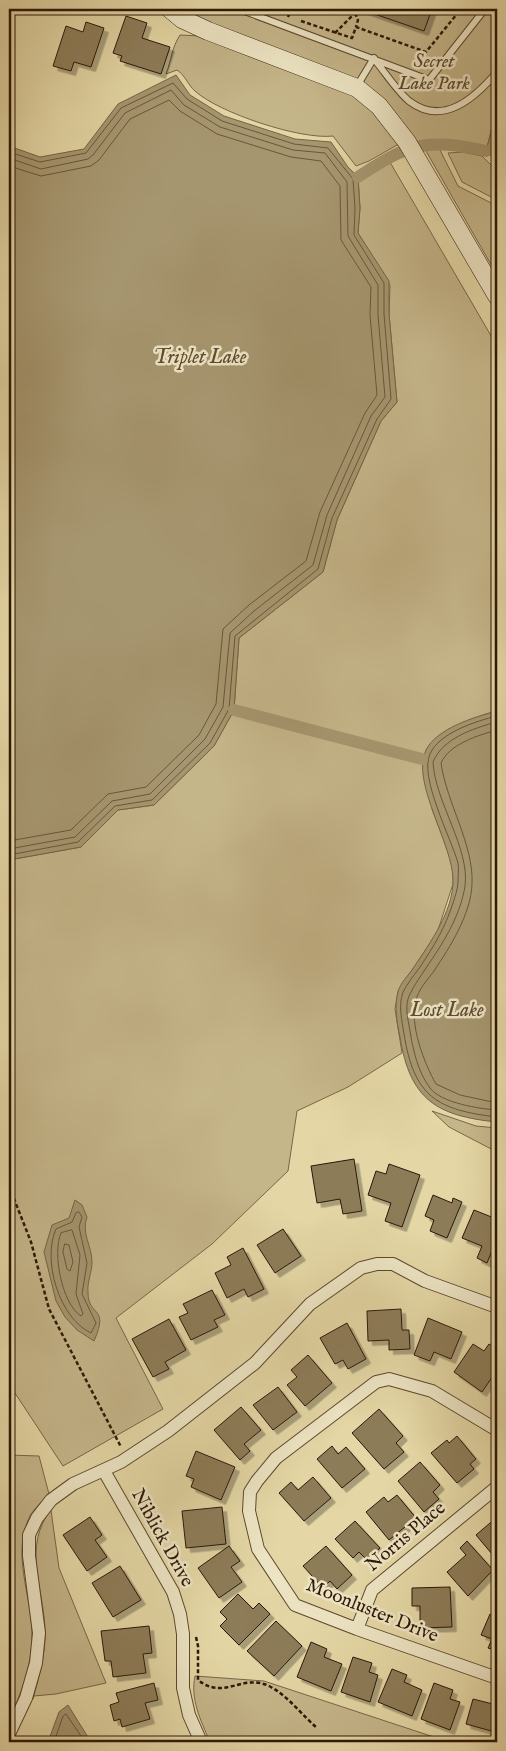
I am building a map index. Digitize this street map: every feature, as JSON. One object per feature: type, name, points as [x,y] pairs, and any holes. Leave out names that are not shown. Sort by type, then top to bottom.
[{"type":"street","points":[[180,14],[208,32],[357,88],[391,119],[407,142],[497,296]]},
{"type":"street","points":[[9,1734],[26,1698],[36,1663],[39,1632],[29,1556],[29,1535],[37,1518],[51,1500],[73,1484],[121,1462],[168,1430],[256,1363],[310,1304],[361,1268],[377,1264],[393,1264],[425,1281],[497,1307]]},
{"type":"street","name":"Moonluster Drive","points":[[497,1430],[432,1391],[389,1378],[376,1382],[276,1458],[250,1492],[249,1511],[258,1549],[295,1605],[356,1630],[497,1678]]},
{"type":"street","name":"Niblick Drive","points":[[104,1471],[173,1592],[180,1614],[183,1634],[183,1688],[189,1715],[201,1742]]},
{"type":"street","name":"Norris Place","points":[[356,1630],[372,1590],[497,1487]]},
{"type":"lane","points":[[238,9],[429,80],[485,9]]},
{"type":"lane","points":[[374,58],[408,100],[424,110],[438,112],[451,110],[467,102],[497,72]]},
{"type":"lane","points":[[357,88],[374,58]]},
{"type":"path","points":[[281,14],[288,16],[291,9]]},
{"type":"path","points":[[298,20],[352,38],[358,20],[354,9]]},
{"type":"path","points":[[356,27],[426,52],[461,9]]},
{"type":"path","points":[[335,33],[355,13]]},
{"type":"path","points":[[9,1186],[31,1242],[49,1309],[120,1444],[121,1462]]},
{"type":"path","points":[[198,1680],[208,1688],[224,1689],[251,1682],[268,1686],[317,1728]]},
{"type":"green space","name":"Secret Lake Park","points":[[170,9],[497,9],[497,118],[493,124],[486,151],[454,144],[437,144],[458,186],[497,206],[497,275],[422,144],[407,142],[379,106]]},
{"type":"green space","points":[[180,35],[200,36],[353,94],[374,111],[402,148],[397,145],[356,166],[333,136],[301,134],[261,123],[222,108],[195,91],[177,70],[166,74]]},
{"type":"green space","points":[[462,152],[482,156],[497,171],[497,200],[462,182],[448,153]]},
{"type":"green space","points":[[387,157],[497,346],[497,711],[477,717],[451,729],[427,748],[432,809],[453,865],[453,884],[437,933],[398,991],[395,1009],[402,1053],[348,1087],[297,1111],[288,1171],[212,1244],[116,1318],[163,1409],[63,1466],[9,1384],[9,860],[81,847],[118,810],[154,805],[214,746],[234,710],[239,638],[323,572],[337,520],[381,421],[397,402],[389,314],[390,285],[358,233],[360,208],[358,177]]},
{"type":"green space","points":[[432,1111],[476,1126],[497,1128],[497,1152],[449,1127]]},
{"type":"green space","points":[[9,1455],[39,1456],[49,1494],[31,1514],[25,1528],[22,1543],[22,1558],[31,1620],[32,1646],[25,1678],[9,1719]]},
{"type":"green space","points":[[51,1510],[59,1568],[106,1683],[56,1694],[34,1696],[33,1699],[42,1665],[45,1639],[44,1615],[36,1553],[42,1524]]},
{"type":"green space","points":[[195,1676],[264,1681],[449,1742],[210,1742],[195,1701]]},
{"type":"water","name":"Triplet Lake","points":[[176,75],[190,95],[224,116],[295,139],[331,142],[348,167],[358,177],[360,208],[358,233],[389,281],[389,314],[397,402],[381,421],[337,520],[323,572],[239,638],[234,710],[214,746],[154,805],[118,810],[81,847],[9,860],[9,146],[40,157],[84,149],[118,104]]},
{"type":"water","points":[[497,118],[497,162],[486,151],[493,124]]},
{"type":"water","name":"Lost Lake","points":[[497,711],[497,1122],[458,1115],[443,1109],[430,1101],[419,1090],[411,1076],[405,1058],[396,1009],[399,989],[427,948],[445,915],[452,892],[453,881],[447,850],[424,779],[423,763],[426,750],[439,735],[457,724]]},
{"type":"water","points":[[75,1200],[82,1205],[87,1217],[85,1229],[92,1256],[88,1288],[89,1300],[100,1322],[94,1341],[77,1330],[65,1317],[56,1301],[44,1252],[52,1225],[69,1218]]},
{"type":"water","points":[[68,1705],[91,1742],[48,1742],[59,1712]]},
{"type":"building","points":[[360,9],[432,9],[424,31]]},
{"type":"building","points":[[126,16],[147,23],[142,38],[170,47],[161,74],[120,61],[122,56],[113,53]]},
{"type":"building","points":[[86,22],[104,28],[91,67],[74,62],[71,71],[53,66],[66,26],[83,32]]},
{"type":"building","points":[[354,1159],[362,1211],[343,1214],[340,1199],[317,1203],[311,1166]]},
{"type":"building","points":[[389,1164],[420,1175],[402,1227],[385,1221],[391,1203],[368,1195],[376,1171],[386,1174]]},
{"type":"building","points":[[433,1195],[452,1203],[453,1198],[462,1202],[447,1238],[430,1231],[434,1220],[425,1216]]},
{"type":"building","points":[[474,1210],[494,1218],[491,1225],[497,1228],[497,1238],[487,1263],[477,1258],[482,1246],[462,1238]]},
{"type":"building","points":[[283,1229],[301,1256],[275,1273],[257,1245]]},
{"type":"building","points":[[243,1248],[264,1289],[248,1297],[244,1289],[227,1298],[215,1273],[231,1265],[227,1257]]},
{"type":"building","points":[[212,1290],[225,1315],[214,1320],[218,1327],[191,1340],[179,1317],[188,1313],[183,1304]]},
{"type":"building","points":[[401,1309],[402,1330],[409,1330],[410,1349],[389,1350],[389,1340],[368,1341],[367,1311]]},
{"type":"building","points":[[428,1318],[462,1332],[451,1359],[434,1352],[430,1361],[414,1355]]},
{"type":"building","points":[[169,1319],[186,1350],[165,1362],[169,1369],[153,1377],[132,1339]]},
{"type":"building","points":[[347,1323],[366,1359],[348,1369],[343,1360],[335,1364],[320,1338]]},
{"type":"building","points":[[473,1344],[484,1351],[489,1344],[497,1349],[497,1370],[482,1392],[454,1372]]},
{"type":"building","points":[[308,1355],[332,1383],[305,1406],[287,1385],[297,1377],[291,1370]]},
{"type":"building","points":[[278,1387],[297,1412],[273,1430],[253,1405]]},
{"type":"building","points":[[241,1407],[261,1430],[244,1444],[250,1451],[240,1460],[214,1430]]},
{"type":"building","points":[[379,1409],[403,1436],[396,1443],[404,1452],[384,1469],[352,1433]]},
{"type":"building","points":[[457,1436],[476,1459],[470,1464],[474,1469],[457,1483],[431,1453],[447,1440],[449,1443]]},
{"type":"building","points":[[332,1446],[338,1454],[346,1447],[365,1469],[342,1488],[317,1459]]},
{"type":"building","points":[[196,1451],[235,1467],[221,1500],[191,1487],[194,1479],[186,1476]]},
{"type":"building","points":[[420,1462],[440,1485],[433,1492],[439,1499],[424,1512],[398,1481]]},
{"type":"building","points":[[313,1477],[331,1498],[304,1521],[279,1493],[291,1482],[298,1490]]},
{"type":"building","points":[[397,1495],[416,1518],[389,1540],[366,1512],[384,1497],[388,1502]]},
{"type":"building","points":[[222,1507],[226,1544],[186,1548],[182,1511]]},
{"type":"building","points":[[90,1517],[102,1535],[95,1540],[107,1557],[87,1571],[63,1535]]},
{"type":"building","points":[[497,1517],[497,1560],[476,1535]]},
{"type":"building","points":[[355,1521],[380,1548],[367,1560],[359,1552],[353,1558],[335,1539]]},
{"type":"building","points":[[467,1541],[493,1570],[468,1596],[447,1572],[466,1555],[460,1548]]},
{"type":"building","points":[[229,1546],[240,1561],[231,1567],[242,1582],[219,1598],[198,1568]]},
{"type":"building","points":[[326,1546],[352,1575],[337,1589],[330,1581],[323,1588],[303,1566]]},
{"type":"building","points":[[120,1566],[141,1600],[113,1617],[92,1583]]},
{"type":"building","points":[[450,1587],[452,1627],[420,1628],[420,1606],[412,1606],[412,1588]]},
{"type":"building","points":[[238,1594],[253,1609],[259,1603],[270,1614],[239,1645],[220,1626],[227,1619],[220,1612]]},
{"type":"building","points":[[490,1614],[497,1617],[497,1651],[488,1648],[492,1639],[481,1635]]},
{"type":"building","points":[[276,1621],[302,1646],[274,1676],[247,1651]]},
{"type":"building","points":[[149,1626],[152,1653],[143,1654],[146,1673],[113,1677],[111,1661],[105,1661],[101,1631]]},
{"type":"building","points":[[311,1642],[327,1649],[324,1657],[342,1664],[331,1691],[297,1677]]},
{"type":"building","points":[[353,1657],[372,1663],[369,1672],[378,1675],[370,1702],[341,1692]]},
{"type":"building","points":[[392,1669],[407,1675],[404,1682],[422,1690],[412,1716],[378,1702]]},
{"type":"building","points":[[154,1683],[158,1700],[145,1703],[150,1719],[122,1727],[120,1719],[114,1721],[110,1705],[119,1702],[116,1693]]},
{"type":"building","points":[[434,1683],[453,1690],[450,1699],[460,1702],[450,1730],[421,1719]]},
{"type":"building","points":[[473,1699],[497,1705],[495,1732],[466,1724]]},
{"type":"waterway","points":[[358,177],[391,157],[419,146],[448,145],[486,151]]},
{"type":"waterway","points":[[234,710],[422,759]]}]
